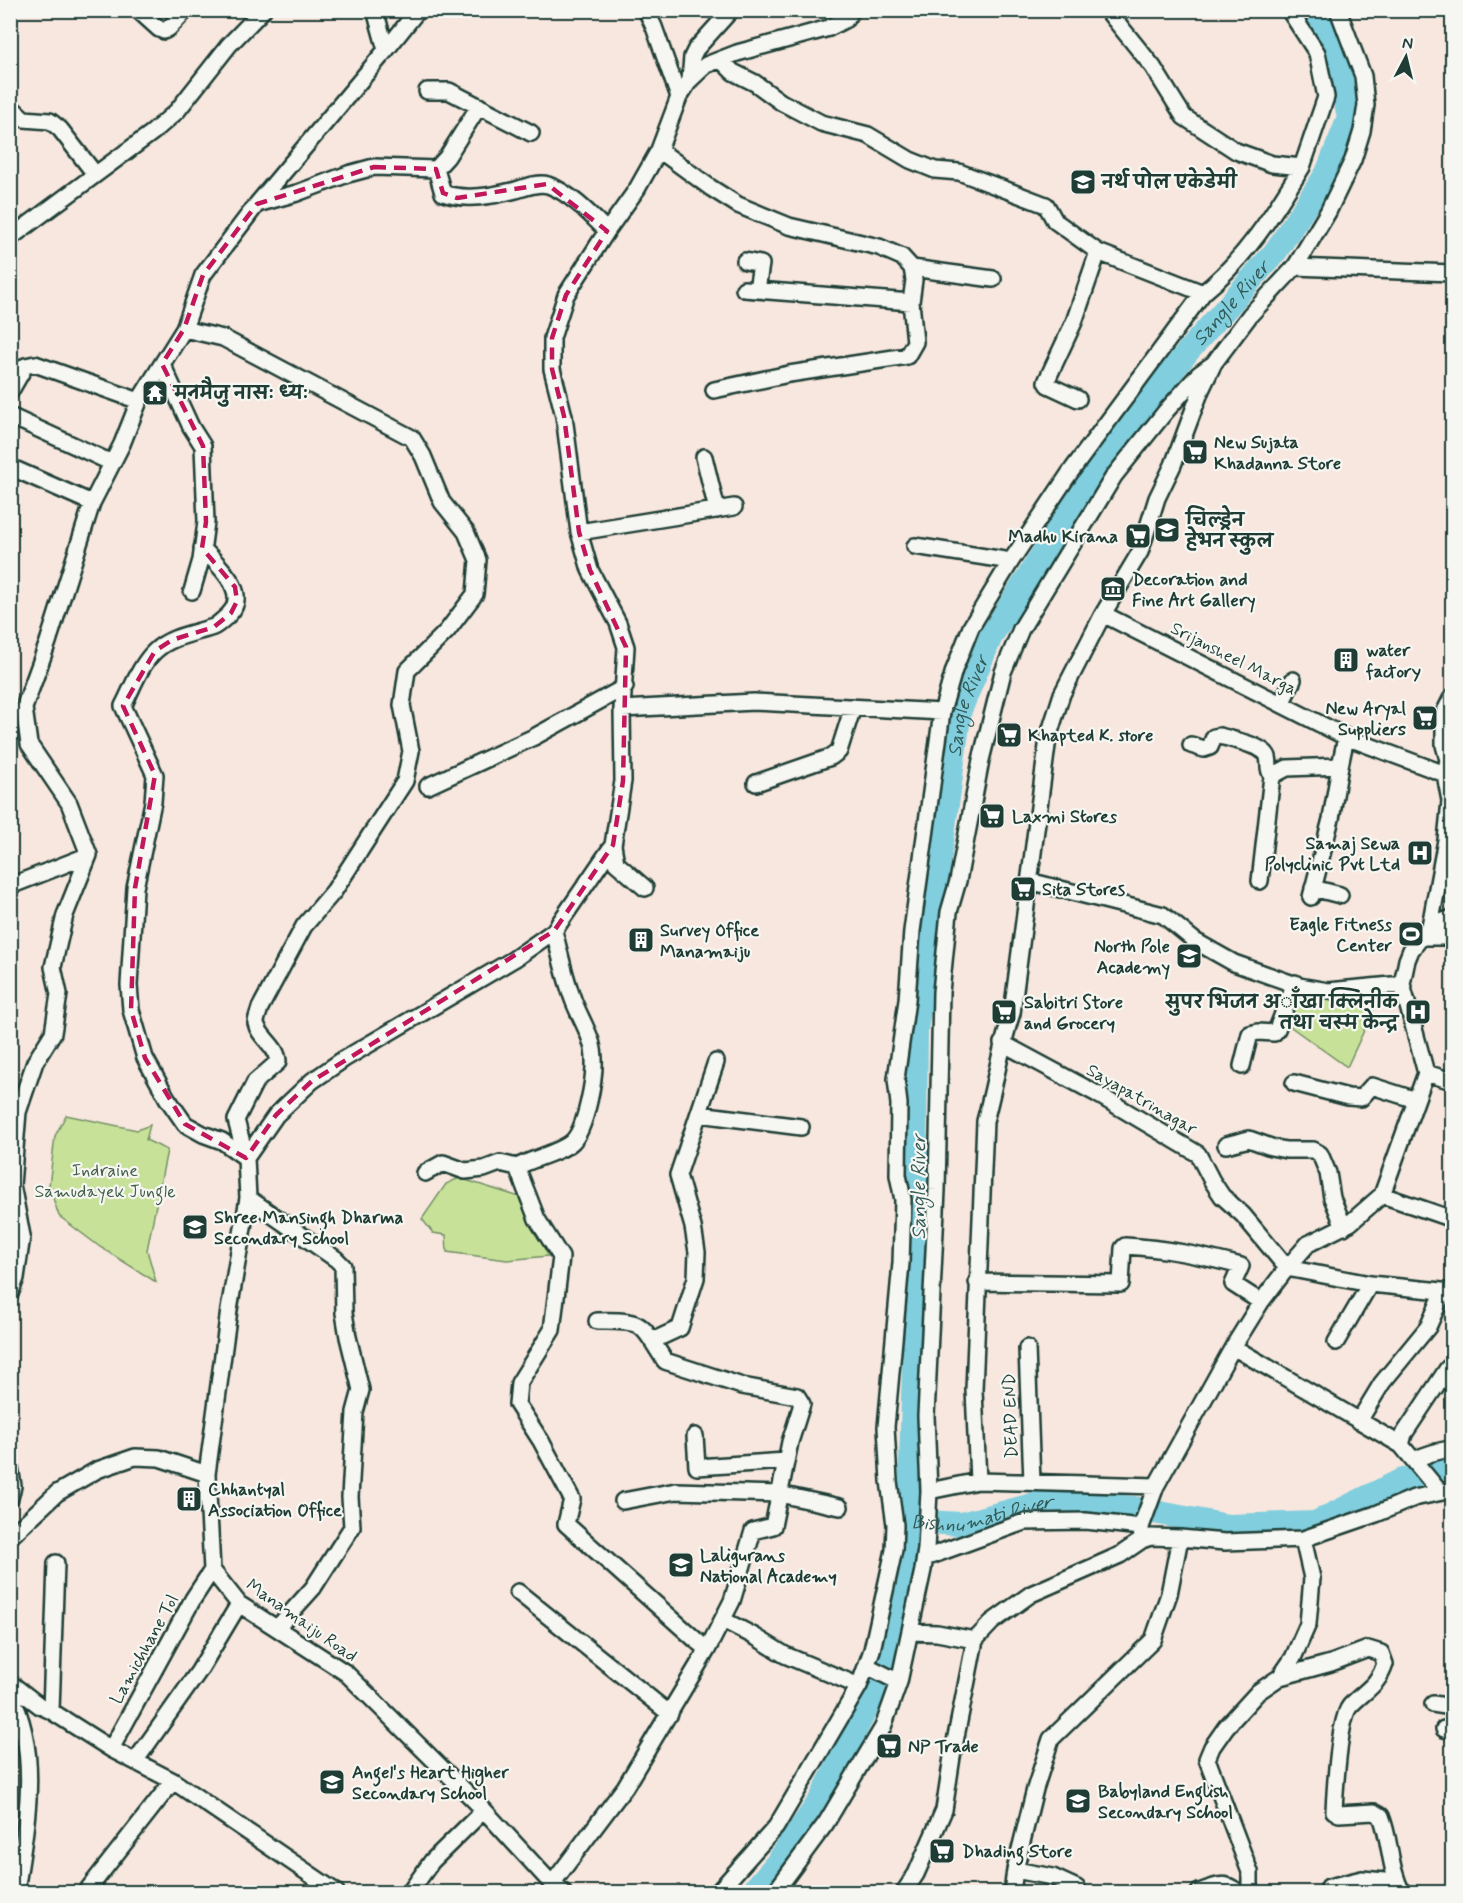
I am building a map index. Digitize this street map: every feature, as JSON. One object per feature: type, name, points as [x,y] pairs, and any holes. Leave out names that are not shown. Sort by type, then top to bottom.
[{"type":"street","points":[[138,10],[164,31],[170,28],[186,10]]},
{"type":"street","points":[[375,10],[386,50]]},
{"type":"street","points":[[10,1294],[16,1278],[22,1236],[12,1185],[18,1112],[35,1062],[53,1033],[59,994],[53,966],[65,915],[89,855],[69,803],[29,744],[24,708],[48,642],[92,503],[122,444],[138,401],[184,329],[203,275],[257,204],[418,10]]},
{"type":"street","points":[[646,10],[679,97]]},
{"type":"street","points":[[690,80],[692,57],[696,49],[731,10]]},
{"type":"street","points":[[645,888],[616,863],[613,845],[623,781],[622,710],[626,647],[618,623],[590,570],[579,532],[564,416],[552,369],[552,338],[566,295],[637,189],[659,150],[679,97],[690,80],[706,65],[829,28],[846,19],[852,10]]},
{"type":"street","points":[[1107,10],[1153,67],[1184,117],[1236,151],[1272,164],[1302,167]]},
{"type":"street","points":[[718,1893],[776,1827],[871,1668],[894,1550],[895,1525],[889,1481],[886,1427],[901,1263],[903,1200],[898,1174],[899,1104],[896,1079],[907,1000],[912,931],[942,712],[954,670],[971,627],[1011,561],[1069,474],[1203,293],[1215,284],[1265,227],[1302,167],[1326,97],[1317,52],[1289,10]]},
{"type":"street","points":[[978,1481],[974,1390],[984,1121],[995,1083],[1002,1043],[1012,1013],[1048,738],[1062,694],[1140,552],[1157,498],[1173,465],[1201,390],[1214,363],[1250,315],[1294,267],[1328,212],[1353,160],[1362,131],[1366,105],[1363,75],[1338,10]]},
{"type":"street","points":[[10,238],[153,132],[177,111],[257,13]]},
{"type":"street","points":[[721,60],[733,72],[755,83],[781,102],[821,123],[868,135],[910,160],[935,170],[959,172],[1046,205],[1055,221],[1098,252],[1203,293]]},
{"type":"street","points":[[428,91],[448,91],[531,134]]},
{"type":"street","points":[[10,106],[24,118],[50,121],[60,129],[96,174]]},
{"type":"street","points":[[479,106],[447,157],[436,170],[437,181],[443,193],[457,198],[493,195],[532,185],[547,184],[579,205],[607,231]]},
{"type":"street","points":[[659,150],[738,205],[789,226],[879,247],[902,257],[912,268],[914,280],[911,302],[915,342],[907,356],[789,374],[714,390]]},
{"type":"street","points":[[257,204],[374,167],[436,170]]},
{"type":"street","points":[[1078,399],[1048,385],[1046,381],[1074,322],[1098,252]]},
{"type":"street","points":[[745,261],[762,264],[750,289],[911,302]]},
{"type":"street","points":[[1294,267],[1452,273]]},
{"type":"street","points":[[912,268],[993,279]]},
{"type":"street","points":[[184,329],[223,338],[412,438],[423,456],[442,502],[466,532],[478,560],[475,594],[447,631],[407,671],[402,705],[411,751],[405,781],[334,891],[304,926],[260,1008],[256,1022],[262,1036],[275,1050],[278,1062],[255,1082],[236,1120],[246,1158],[248,1198],[229,1310],[207,1474],[212,1570]]},
{"type":"street","points":[[775,1893],[826,1822],[883,1728],[910,1632],[926,1553],[929,1498],[926,1416],[937,1190],[941,992],[949,912],[958,881],[986,738],[1003,672],[1021,629],[1114,476],[1166,411],[1199,374],[1214,363]]},
{"type":"street","points":[[10,392],[25,366],[34,364],[138,401]]},
{"type":"street","points":[[162,364],[191,427],[203,446],[206,522],[201,560],[192,591]]},
{"type":"street","points":[[10,416],[112,464]]},
{"type":"street","points":[[704,457],[717,510]]},
{"type":"street","points":[[10,468],[92,503]]},
{"type":"street","points":[[579,532],[734,507]]},
{"type":"street","points":[[915,546],[1011,561]]},
{"type":"street","points":[[202,548],[223,570],[235,587],[237,601],[231,613],[214,627],[172,640],[155,651],[140,672],[123,706],[155,776],[153,802],[135,888],[129,985],[131,1011],[145,1058],[167,1098],[185,1124],[222,1142],[246,1158]]},
{"type":"street","name":"Srijansheel Marga","points":[[1104,614],[1346,737],[1445,774]]},
{"type":"street","points":[[1281,704],[1293,680]]},
{"type":"street","points":[[428,786],[534,737],[625,687]]},
{"type":"street","points":[[1426,931],[1446,840],[1450,801],[1445,774],[1448,760],[1444,745],[1444,712],[1452,697]]},
{"type":"street","points":[[622,710],[754,702],[942,712]]},
{"type":"street","points":[[756,783],[831,757],[839,751],[853,707]]},
{"type":"street","points":[[1191,745],[1204,749],[1210,747],[1214,737],[1220,736],[1254,746],[1265,752],[1272,776],[1260,880]]},
{"type":"street","points":[[1340,895],[1312,893],[1331,819],[1346,737]]},
{"type":"street","points":[[1272,776],[1287,768],[1340,766],[1341,760]]},
{"type":"street","points":[[246,1158],[276,1114],[312,1081],[344,1059],[514,959],[554,931],[613,845]]},
{"type":"street","points":[[10,886],[89,855]]},
{"type":"street","points":[[1029,881],[1162,915],[1195,941],[1234,963],[1295,984],[1328,992],[1402,984]]},
{"type":"street","points":[[904,1893],[916,1874],[944,1810],[975,1640],[992,1622],[1031,1594],[1120,1555],[1141,1533],[1154,1491],[1233,1347],[1261,1302],[1308,1244],[1344,1227],[1382,1195],[1426,1072],[1402,984],[1411,950],[1426,931],[1452,918]]},
{"type":"street","points":[[425,1173],[443,1163],[465,1171],[484,1169],[500,1163],[517,1167],[572,1143],[580,1130],[591,1091],[594,1057],[574,1001],[554,931]]},
{"type":"street","points":[[1426,931],[1452,937]]},
{"type":"street","points":[[1242,1066],[1250,1034],[1274,1033],[1295,984]]},
{"type":"street","name":"Sayapatrinagar","points":[[1002,1043],[1097,1094],[1198,1154],[1222,1196],[1243,1215],[1287,1268]]},
{"type":"street","points":[[652,1341],[680,1328],[696,1278],[697,1252],[693,1227],[678,1175],[716,1062]]},
{"type":"street","points":[[1426,1072],[1452,1081]]},
{"type":"street","points":[[1294,1083],[1348,1097],[1361,1098],[1372,1086],[1416,1100]]},
{"type":"street","points":[[699,1114],[801,1127]]},
{"type":"street","points":[[1226,1145],[1249,1139],[1271,1147],[1286,1150],[1313,1150],[1320,1154],[1328,1173],[1332,1198],[1344,1227]]},
{"type":"street","points":[[517,1167],[537,1219],[561,1257],[552,1330],[519,1383],[516,1404],[541,1441],[572,1499],[566,1524],[707,1650]]},
{"type":"street","points":[[1382,1195],[1452,1219]]},
{"type":"street","points":[[248,1198],[343,1266],[344,1313],[361,1390],[355,1412],[350,1497],[352,1527],[313,1588],[277,1628]]},
{"type":"street","points":[[977,1282],[1121,1284],[1123,1248],[1133,1246],[1182,1251],[1241,1266],[1233,1284],[1261,1302]]},
{"type":"street","points":[[1287,1268],[1370,1284],[1448,1291],[1428,1327],[1382,1383],[1359,1421]]},
{"type":"street","points":[[1336,1342],[1370,1284]]},
{"type":"street","points":[[557,1888],[625,1787],[707,1650],[732,1601],[753,1531],[773,1526],[790,1442],[802,1404],[797,1396],[742,1386],[665,1361],[646,1330],[629,1321],[597,1322]]},
{"type":"street","points":[[926,1553],[1024,1522],[1086,1521],[1151,1537],[1225,1542],[1303,1539],[1376,1514],[1441,1488],[1401,1445],[1233,1347]]},
{"type":"street","name":"DEAD END","points":[[1027,1348],[1032,1482]]},
{"type":"street","points":[[1401,1445],[1404,1434],[1448,1368]]},
{"type":"street","points":[[695,1436],[697,1467],[786,1461]]},
{"type":"street","points":[[1415,1461],[1424,1455],[1444,1450],[1450,1449],[1452,1452]]},
{"type":"street","points":[[10,1538],[57,1493],[97,1470],[135,1457],[159,1458],[207,1474]]},
{"type":"street","points":[[10,1467],[13,1486],[10,1498]]},
{"type":"street","points":[[929,1498],[978,1481],[1032,1482],[1154,1491]]},
{"type":"street","points":[[623,1501],[676,1491],[779,1494],[840,1507]]},
{"type":"street","points":[[1012,1893],[1015,1870],[1035,1789],[1051,1739],[1153,1640],[1169,1594],[1180,1538]]},
{"type":"street","points":[[1280,1677],[1293,1658],[1308,1624],[1312,1578],[1303,1539]]},
{"type":"street","points":[[51,1711],[56,1563]]},
{"type":"street","name":"Manamaiju Road","points":[[212,1570],[239,1604],[346,1673],[484,1810],[557,1888]]},
{"type":"street","name":"Lamichhane Tol","points":[[111,1749],[193,1599],[212,1570]]},
{"type":"street","points":[[518,1592],[670,1714]]},
{"type":"street","points":[[136,1760],[199,1671],[239,1604]]},
{"type":"street","points":[[723,1620],[784,1655],[860,1686]]},
{"type":"street","points":[[910,1632],[937,1633],[975,1640]]},
{"type":"street","points":[[1250,1893],[1250,1872],[1207,1759],[1212,1747],[1226,1727],[1258,1692],[1280,1677],[1331,1663],[1368,1649],[1381,1653],[1385,1664],[1381,1676],[1349,1708],[1345,1719],[1337,1762],[1334,1811],[1339,1814],[1374,1812],[1381,1816],[1399,1887],[1362,1879],[1329,1887],[1328,1893]]},
{"type":"street","points":[[871,1668],[896,1680]]},
{"type":"street","points":[[10,1683],[40,1706],[111,1749],[173,1781],[336,1893]]},
{"type":"street","points":[[10,1694],[17,1707],[30,1762],[27,1819],[15,1882]]},
{"type":"street","points":[[1433,1704],[1452,1707]]},
{"type":"street","points":[[86,1893],[173,1781]]},
{"type":"street","points":[[410,1893],[432,1861],[484,1810]]},
{"type":"street","points":[[1015,1870],[1053,1877],[1077,1888]]},
{"type":"street","points":[[1199,1893],[1219,1885],[1226,1885],[1237,1893]]},
{"type":"highlighted area","points":[[374,167],[436,169],[443,193],[457,198],[547,184],[607,231],[566,295],[552,338],[552,369],[564,416],[579,532],[590,570],[626,647],[623,781],[613,845],[554,931],[312,1081],[276,1115],[246,1158],[185,1124],[145,1058],[131,1010],[135,888],[155,775],[123,706],[155,651],[172,640],[214,627],[231,613],[237,601],[235,587],[202,548],[206,522],[203,446],[162,364],[184,329],[203,275],[257,204]]},
{"type":"green space","points":[[1293,992],[1374,1009],[1347,1067],[1291,1027],[1285,1014]]},
{"type":"green space","name":"Indraine Samudayek Jungle","points":[[66,1115],[137,1130],[150,1125],[146,1140],[167,1150],[147,1250],[156,1282],[100,1247],[59,1216],[49,1186],[55,1136]]},
{"type":"green space","points":[[459,1178],[523,1198],[548,1256],[507,1260],[447,1252],[446,1235],[433,1233],[422,1219],[446,1184]]},
{"type":"waterway","name":"Sangle River","points":[[909,1521],[919,1214],[915,1130],[916,1030],[960,710],[991,636],[1110,447],[1190,349],[1276,251],[1327,173],[1349,118],[1336,55],[1315,10]]},
{"type":"waterway","name":"Bishnumati River","points":[[752,1892],[777,1863],[821,1799],[877,1687],[906,1595],[909,1521],[961,1524],[1047,1501],[1133,1508],[1228,1526],[1315,1523],[1400,1481],[1452,1468]]},
{"type":"place","name":"नर्थ पोल एकेडेमी","points":[[1083,182]]},
{"type":"place","name":"मनमैजु नासः ध्यः","points":[[155,393]]},
{"type":"place","name":"New Sujata Khadanna Store","points":[[1195,452]]},
{"type":"place","name":"चिल्ड्रेन हेभन स्कुल","points":[[1167,530]]},
{"type":"place","name":"Madhu Kirana","points":[[1138,536]]},
{"type":"place","name":"Decoration and Fine Art Gallery","points":[[1113,589]]},
{"type":"place","name":"water factory","points":[[1346,660]]},
{"type":"place","name":"New Aryal Suppliers","points":[[1425,718]]},
{"type":"place","name":"Khapted K. store","points":[[1009,735]]},
{"type":"place","name":"Laxmi Stores","points":[[992,816]]},
{"type":"place","name":"Samaj Sewa Polyclinic Pvt Ltd","points":[[1420,853]]},
{"type":"place","name":"Sita Stores","points":[[1023,889]]},
{"type":"place","name":"Eagle Fitness Center","points":[[1411,934]]},
{"type":"place","name":"Survey Office Manamaiju","points":[[641,940]]},
{"type":"place","name":"North Pole Academy","points":[[1189,956]]},
{"type":"place","name":"Sabitri Store and Grocery","points":[[1004,1012]]},
{"type":"place","name":"सुपर भिजन अाँखा क्लिनीक तथा चस्म केन्द्र","points":[[1418,1012]]},
{"type":"place","name":"Shree Mansingh Dharma Secondary School","points":[[195,1227]]},
{"type":"place","name":"Chhantyal Association Office","points":[[189,1499]]},
{"type":"place","name":"Laligurans National Academy","points":[[681,1565]]},
{"type":"place","name":"NP Trade","points":[[889,1746]]},
{"type":"place","name":"Angel's Heart Higher Secondary School","points":[[332,1782]]},
{"type":"place","name":"Babyland English Secondary School","points":[[1078,1801]]},
{"type":"place","name":"Dhading Store","points":[[942,1851]]}]
